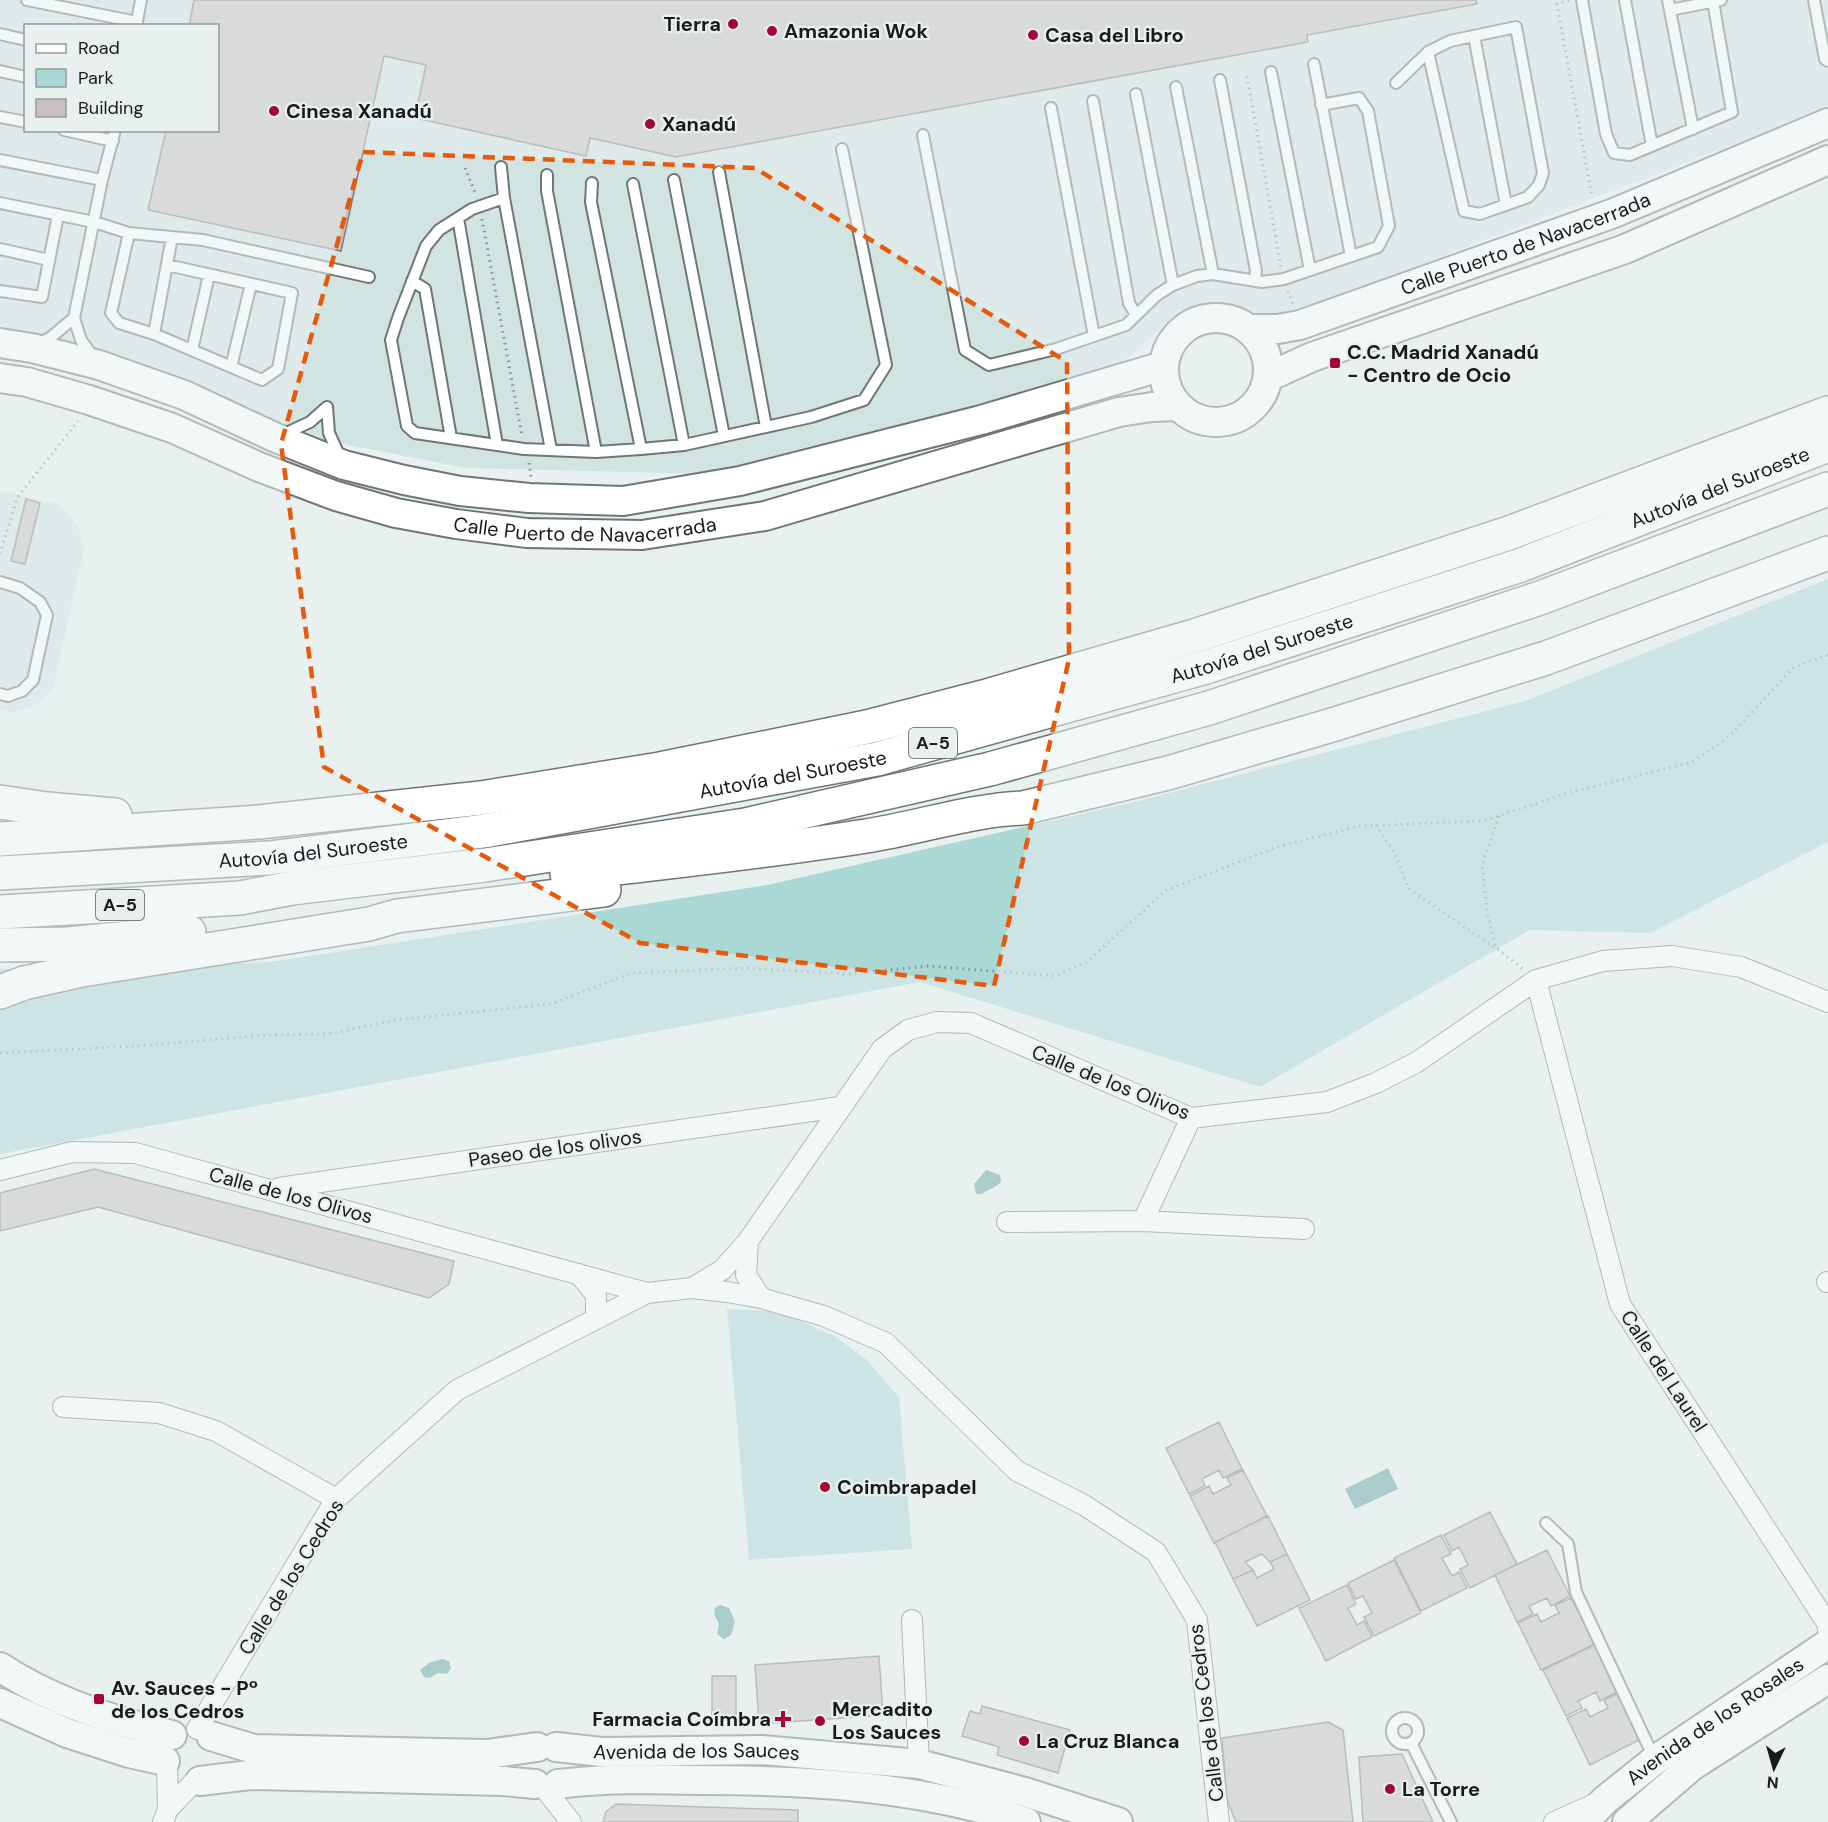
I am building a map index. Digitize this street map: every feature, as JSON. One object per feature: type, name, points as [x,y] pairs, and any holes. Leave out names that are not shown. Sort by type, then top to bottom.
[{"type":"highway","points":[[0,839],[259,822],[481,798],[660,769],[867,727],[983,697],[1194,636],[1509,533],[1828,413]]},
{"type":"highway","name":"Autovía del Suroeste","points":[[0,873],[270,858],[484,831],[877,759],[1206,667],[1510,569],[1828,445]]},
{"type":"highway","name":"Autovía del Suroeste","points":[[0,912],[240,898],[292,888],[485,865],[745,825],[990,769],[1209,708],[1540,598],[1828,489]]},
{"type":"highway","points":[[240,898],[294,903],[446,889],[805,846],[896,831],[1002,809],[1023,808],[1168,773],[1524,665],[1828,553]]},
{"type":"highway","points":[[0,802],[113,815],[210,810],[259,822]]},
{"type":"highway","points":[[0,992],[24,983],[82,970],[369,924],[397,916],[773,867],[1004,817],[1023,808]]},
{"type":"highway","points":[[0,945],[68,944],[368,915],[397,916]]},
{"type":"street","name":"Calle Puerto de Navacerrada","points":[[1268,377],[1321,353],[1625,249],[1808,151],[1828,123]]},
{"type":"street","name":"Calle Puerto de Navacerrada","points":[[1248,329],[1278,329],[1300,325],[1598,219],[1808,151]]},
{"type":"street","points":[[1218,318],[1234,321],[1248,329],[1258,339],[1264,350],[1268,377],[1263,393],[1253,406],[1240,416],[1224,422],[1208,422],[1192,416],[1178,406],[1169,395],[1164,381],[1163,366],[1167,351],[1175,337],[1188,326],[1202,320],[1218,318]]},
{"type":"street","name":"Calle Puerto de Navacerrada","points":[[0,343],[32,348],[99,365],[184,395],[274,437],[344,465],[460,491],[529,498],[623,501],[740,482],[981,420],[1163,366]]},
{"type":"street","name":"Calle Puerto de Navacerrada","points":[[0,378],[27,382],[89,400],[172,428],[259,467],[325,492],[396,513],[456,524],[527,533],[642,535],[765,516],[1119,412],[1178,406]]},
{"type":"street","name":"Calle de los Olivos","points":[[692,1288],[722,1270],[748,1241],[882,1048],[908,1030],[937,1022],[970,1023],[1191,1118],[1327,1102],[1376,1083],[1417,1062],[1532,977],[1603,960],[1672,956],[1741,967],[1828,1002]]},
{"type":"street","name":"Calle del Laurel","points":[[1532,977],[1620,1304],[1827,1623],[1828,1630]]},
{"type":"street","name":"Paseo de los olivos","points":[[270,1190],[840,1107]]},
{"type":"street","points":[[1143,1221],[1191,1118]]},
{"type":"street","name":"Calle de los Olivos","points":[[0,1170],[72,1152],[135,1153],[647,1293]]},
{"type":"street","points":[[1007,1222],[1143,1221],[1304,1229]]},
{"type":"street","points":[[748,1241],[746,1275],[761,1298]]},
{"type":"street","points":[[579,1274],[596,1295],[596,1318]]},
{"type":"street","points":[[647,1293],[692,1288]]},
{"type":"street","name":"Calle de los Cedros","points":[[692,1288],[761,1298],[824,1316],[886,1343],[1017,1471],[1084,1504],[1156,1552],[1197,1620],[1219,1822]]},
{"type":"street","name":"Calle de los Cedros","points":[[182,1745],[336,1498],[457,1390],[647,1293]]},
{"type":"street","points":[[63,1407],[159,1413],[216,1431],[336,1498]]},
{"type":"street","points":[[912,1620],[919,1764]]},
{"type":"street","name":"Avenida de los Rosales","points":[[1584,1822],[1605,1800],[1655,1760],[1828,1644]]},
{"type":"street","name":"Avenida de los Sauces","points":[[0,1667],[23,1682],[76,1705],[182,1745]]},
{"type":"street","name":"Avenida de los Rosales","points":[[1627,1822],[1692,1766],[1828,1679]]},
{"type":"street","name":"Avenida de los Sauces","points":[[0,1703],[67,1733],[129,1753],[182,1745],[254,1749],[487,1754],[546,1747],[602,1752],[762,1750],[919,1764],[1025,1792],[1118,1822]]},
{"type":"street","points":[[182,1745],[173,1776],[183,1781],[197,1782]]},
{"type":"street","points":[[165,1816],[197,1782],[214,1770],[218,1761],[218,1752],[182,1745]]},
{"type":"street","points":[[165,1816],[182,1745]]},
{"type":"street","points":[[546,1747],[526,1758],[526,1773],[546,1785],[571,1822]]},
{"type":"street","name":"Avenida de los Sauces","points":[[197,1782],[250,1775],[503,1781],[546,1785],[624,1779],[773,1781],[914,1793],[1026,1822]]},
{"type":"street","name":"Avenida de los Rosales","points":[[1554,1822],[1605,1800]]},
{"type":"lane","points":[[27,0],[136,24],[141,0]]},
{"type":"lane","points":[[1582,0],[1606,134],[1614,153],[1630,155],[1693,129],[1732,112],[1717,1],[1669,5],[1693,129]]},
{"type":"lane","points":[[1625,0],[1652,146]]},
{"type":"lane","points":[[1814,0],[1825,59],[1828,61]]},
{"type":"lane","points":[[1395,83],[1428,52],[1450,41],[1516,27],[1544,173],[1539,185],[1528,197],[1480,214],[1464,211],[1428,52]]},
{"type":"lane","points":[[0,34],[24,40]]},
{"type":"lane","points":[[1474,36],[1506,205]]},
{"type":"lane","points":[[1314,64],[1351,256]]},
{"type":"lane","points":[[0,71],[24,76]]},
{"type":"lane","points":[[1271,72],[1310,270]]},
{"type":"lane","points":[[1220,80],[1256,272],[1255,281]]},
{"type":"lane","points":[[1176,87],[1213,274]]},
{"type":"lane","points":[[1136,94],[1173,285]]},
{"type":"lane","points":[[923,135],[965,350],[989,365],[1056,349],[1126,325],[1156,296],[1173,285],[1197,276],[1213,274],[1255,281],[1284,279],[1378,247],[1389,226],[1368,111],[1359,98],[1321,105]]},
{"type":"lane","points":[[1093,101],[1129,303],[1137,315]]},
{"type":"lane","points":[[1052,108],[1094,336]]},
{"type":"lane","points":[[0,117],[24,122]]},
{"type":"lane","points":[[81,132],[114,136],[102,180],[74,318],[81,340],[99,365]]},
{"type":"lane","points":[[504,198],[472,208],[439,230],[426,246],[391,340],[407,426],[415,433],[524,449],[596,452],[684,445],[811,417],[864,400],[886,365],[842,149]]},
{"type":"lane","name":"Calle Puerto de Navacerrada","points":[[1712,198],[1808,151]]},
{"type":"lane","points":[[0,160],[102,180]]},
{"type":"lane","points":[[501,167],[504,198],[550,450]]},
{"type":"lane","points":[[718,172],[766,427]]},
{"type":"lane","points":[[547,175],[547,191],[596,452]]},
{"type":"lane","points":[[674,180],[724,436]]},
{"type":"lane","points":[[592,183],[591,202],[641,449]]},
{"type":"lane","points":[[633,184],[684,445]]},
{"type":"lane","points":[[0,203],[94,222],[129,233],[203,240],[369,277]]},
{"type":"lane","points":[[0,291],[42,297],[58,215]]},
{"type":"lane","points":[[458,218],[497,445]]},
{"type":"lane","name":"Calle Puerto de Navacerrada","points":[[1625,249],[1658,221]]},
{"type":"lane","points":[[129,233],[111,313],[119,323],[154,334],[262,380],[278,369],[292,293],[166,266]]},
{"type":"lane","points":[[154,334],[172,237]]},
{"type":"lane","points":[[0,249],[49,260]]},
{"type":"lane","points":[[192,351],[209,275]]},
{"type":"lane","points":[[412,281],[425,289],[451,438]]},
{"type":"lane","points":[[231,367],[252,284]]},
{"type":"lane","points":[[32,348],[50,338],[74,318]]},
{"type":"lane","points":[[274,437],[291,432],[310,422],[327,407],[329,433],[344,465]]},
{"type":"lane","points":[[0,582],[20,588],[40,602],[47,615],[33,680],[22,691],[8,696],[0,694]]},
{"type":"lane","points":[[1546,1523],[1568,1544],[1576,1592],[1655,1760]]},
{"type":"lane","points":[[1411,1743],[1451,1822]]},
{"type":"path","points":[[1570,0],[1557,4],[1590,192],[1598,219]]},
{"type":"path","points":[[1247,75],[1284,279],[1300,325]]},
{"type":"path","points":[[465,168],[480,206],[524,449],[531,472],[529,498]]},
{"type":"path","points":[[0,554],[17,498],[82,416],[89,400]]},
{"type":"path","points":[[0,1053],[152,1045],[266,1035],[328,1034],[396,1020],[551,1004],[632,973],[748,968],[849,974],[928,966],[1055,976],[1087,962],[1165,891],[1277,848],[1359,825],[1483,821],[1570,792],[1692,762],[1730,736],[1794,667],[1828,655]]},
{"type":"path","points":[[1496,948],[1487,911],[1482,865],[1499,816]]},
{"type":"path","points":[[1376,825],[1394,852],[1409,889],[1496,948],[1532,977]]},
{"type":"highlighted area","points":[[363,152],[755,168],[1067,362],[1069,659],[994,986],[640,943],[324,767],[281,444]]},
{"type":"shaded area","points":[[0,0],[1828,0],[1828,108],[1286,316],[1182,309],[1107,377],[708,474],[466,468],[277,431],[0,337]]},
{"type":"shaded area","points":[[0,490],[58,504],[78,525],[84,549],[53,689],[38,703],[13,713],[0,709]]},
{"type":"shaded area","points":[[986,1170],[1000,1175],[1001,1182],[981,1194],[976,1194],[974,1184]]},
{"type":"shaded area","points":[[1388,1468],[1398,1489],[1355,1509],[1345,1489]]},
{"type":"shaded area","points":[[720,1605],[729,1608],[735,1622],[731,1635],[724,1639],[717,1634],[719,1624],[714,1614],[715,1608]]},
{"type":"shaded area","points":[[442,1659],[449,1661],[451,1668],[447,1674],[438,1673],[430,1678],[424,1677],[420,1670],[429,1663]]},
{"type":"green space","points":[[1828,579],[1828,842],[1650,933],[1530,930],[1260,1087],[920,982],[0,1154],[0,969],[271,962],[767,885],[1130,803],[1525,701]]},
{"type":"green space","name":"Coimbrapadel","points":[[727,1309],[781,1312],[836,1337],[867,1360],[899,1397],[912,1549],[749,1560]]},
{"type":"building","name":"Xanadú","points":[[194,0],[1476,0],[1477,4],[1307,35],[1308,42],[676,157],[590,138],[586,156],[415,118],[426,65],[384,56],[341,251],[148,210],[166,132],[219,132],[219,24],[189,24]]},
{"type":"building","points":[[26,499],[40,503],[25,564],[11,561]]},
{"type":"building","points":[[94,1169],[454,1261],[449,1284],[429,1298],[98,1207],[0,1231],[0,1193]]},
{"type":"building","points":[[1219,1422],[1242,1469],[1223,1478],[1219,1470],[1202,1479],[1205,1486],[1189,1494],[1166,1448]]},
{"type":"building","points":[[1243,1470],[1267,1516],[1214,1543],[1190,1496],[1209,1486],[1213,1494],[1231,1485],[1227,1478]]},
{"type":"building","points":[[1490,1512],[1517,1564],[1470,1588],[1460,1569],[1468,1565],[1459,1547],[1452,1551],[1444,1535]]},
{"type":"building","points":[[1268,1516],[1287,1554],[1270,1562],[1262,1554],[1245,1562],[1253,1570],[1233,1579],[1215,1542]]},
{"type":"building","points":[[1441,1535],[1451,1554],[1442,1558],[1452,1576],[1459,1572],[1467,1588],[1421,1611],[1394,1558]]},
{"type":"building","points":[[1547,1550],[1570,1596],[1551,1606],[1547,1598],[1529,1606],[1533,1614],[1517,1622],[1495,1575]]},
{"type":"building","points":[[1287,1554],[1310,1600],[1257,1626],[1233,1579],[1253,1570],[1257,1578],[1274,1569],[1270,1562]]},
{"type":"building","points":[[1394,1560],[1421,1613],[1374,1636],[1364,1617],[1372,1613],[1363,1596],[1356,1599],[1348,1583]]},
{"type":"building","points":[[1347,1585],[1356,1604],[1348,1608],[1357,1625],[1364,1621],[1372,1637],[1326,1661],[1299,1608]]},
{"type":"building","points":[[1571,1598],[1595,1644],[1541,1670],[1518,1623],[1537,1614],[1541,1622],[1559,1613],[1555,1605]]},
{"type":"building","points":[[1596,1644],[1619,1691],[1600,1701],[1596,1692],[1578,1701],[1582,1708],[1566,1716],[1543,1670]]},
{"type":"building","points":[[879,1656],[883,1715],[759,1724],[755,1665]]},
{"type":"building","points":[[712,1676],[736,1676],[736,1717],[712,1717]]},
{"type":"building","points":[[1620,1692],[1643,1738],[1590,1765],[1567,1718],[1586,1709],[1590,1717],[1608,1708],[1604,1700]]},
{"type":"building","name":"La Cruz Blanca","points":[[982,1706],[1070,1730],[1058,1773],[997,1755],[999,1747],[962,1736],[970,1711],[980,1714]]},
{"type":"building","points":[[1328,1722],[1343,1730],[1353,1822],[1236,1822],[1227,1800],[1222,1738]]},
{"type":"building","name":"La Torre","points":[[1402,1754],[1433,1822],[1363,1822],[1359,1757]]},
{"type":"building","points":[[616,1804],[798,1810],[798,1822],[603,1822],[606,1812]]},
{"type":"place","name":"Tierra","points":[[733,24]]},
{"type":"place","name":"Amazonia Wok","points":[[772,31]]},
{"type":"place","name":"Casa del Libro","points":[[1033,35]]},
{"type":"place","name":"Cinesa Xanadú","points":[[274,111]]},
{"type":"place","name":"Xanadú","points":[[650,124]]},
{"type":"place","name":"C.C. Madrid Xanadú - Centro de Ocio","points":[[1335,363]]},
{"type":"place","name":"Coimbrapadel","points":[[825,1487]]},
{"type":"place","name":"Av. Sauces - Pº de los Cedros","points":[[99,1699]]},
{"type":"place","name":"Farmacia Coímbra","points":[[783,1719]]},
{"type":"place","name":"Mercadito Los Sauces","points":[[820,1721]]},
{"type":"place","name":"La Cruz Blanca","points":[[1024,1741]]},
{"type":"place","name":"La Torre","points":[[1390,1789]]}]
